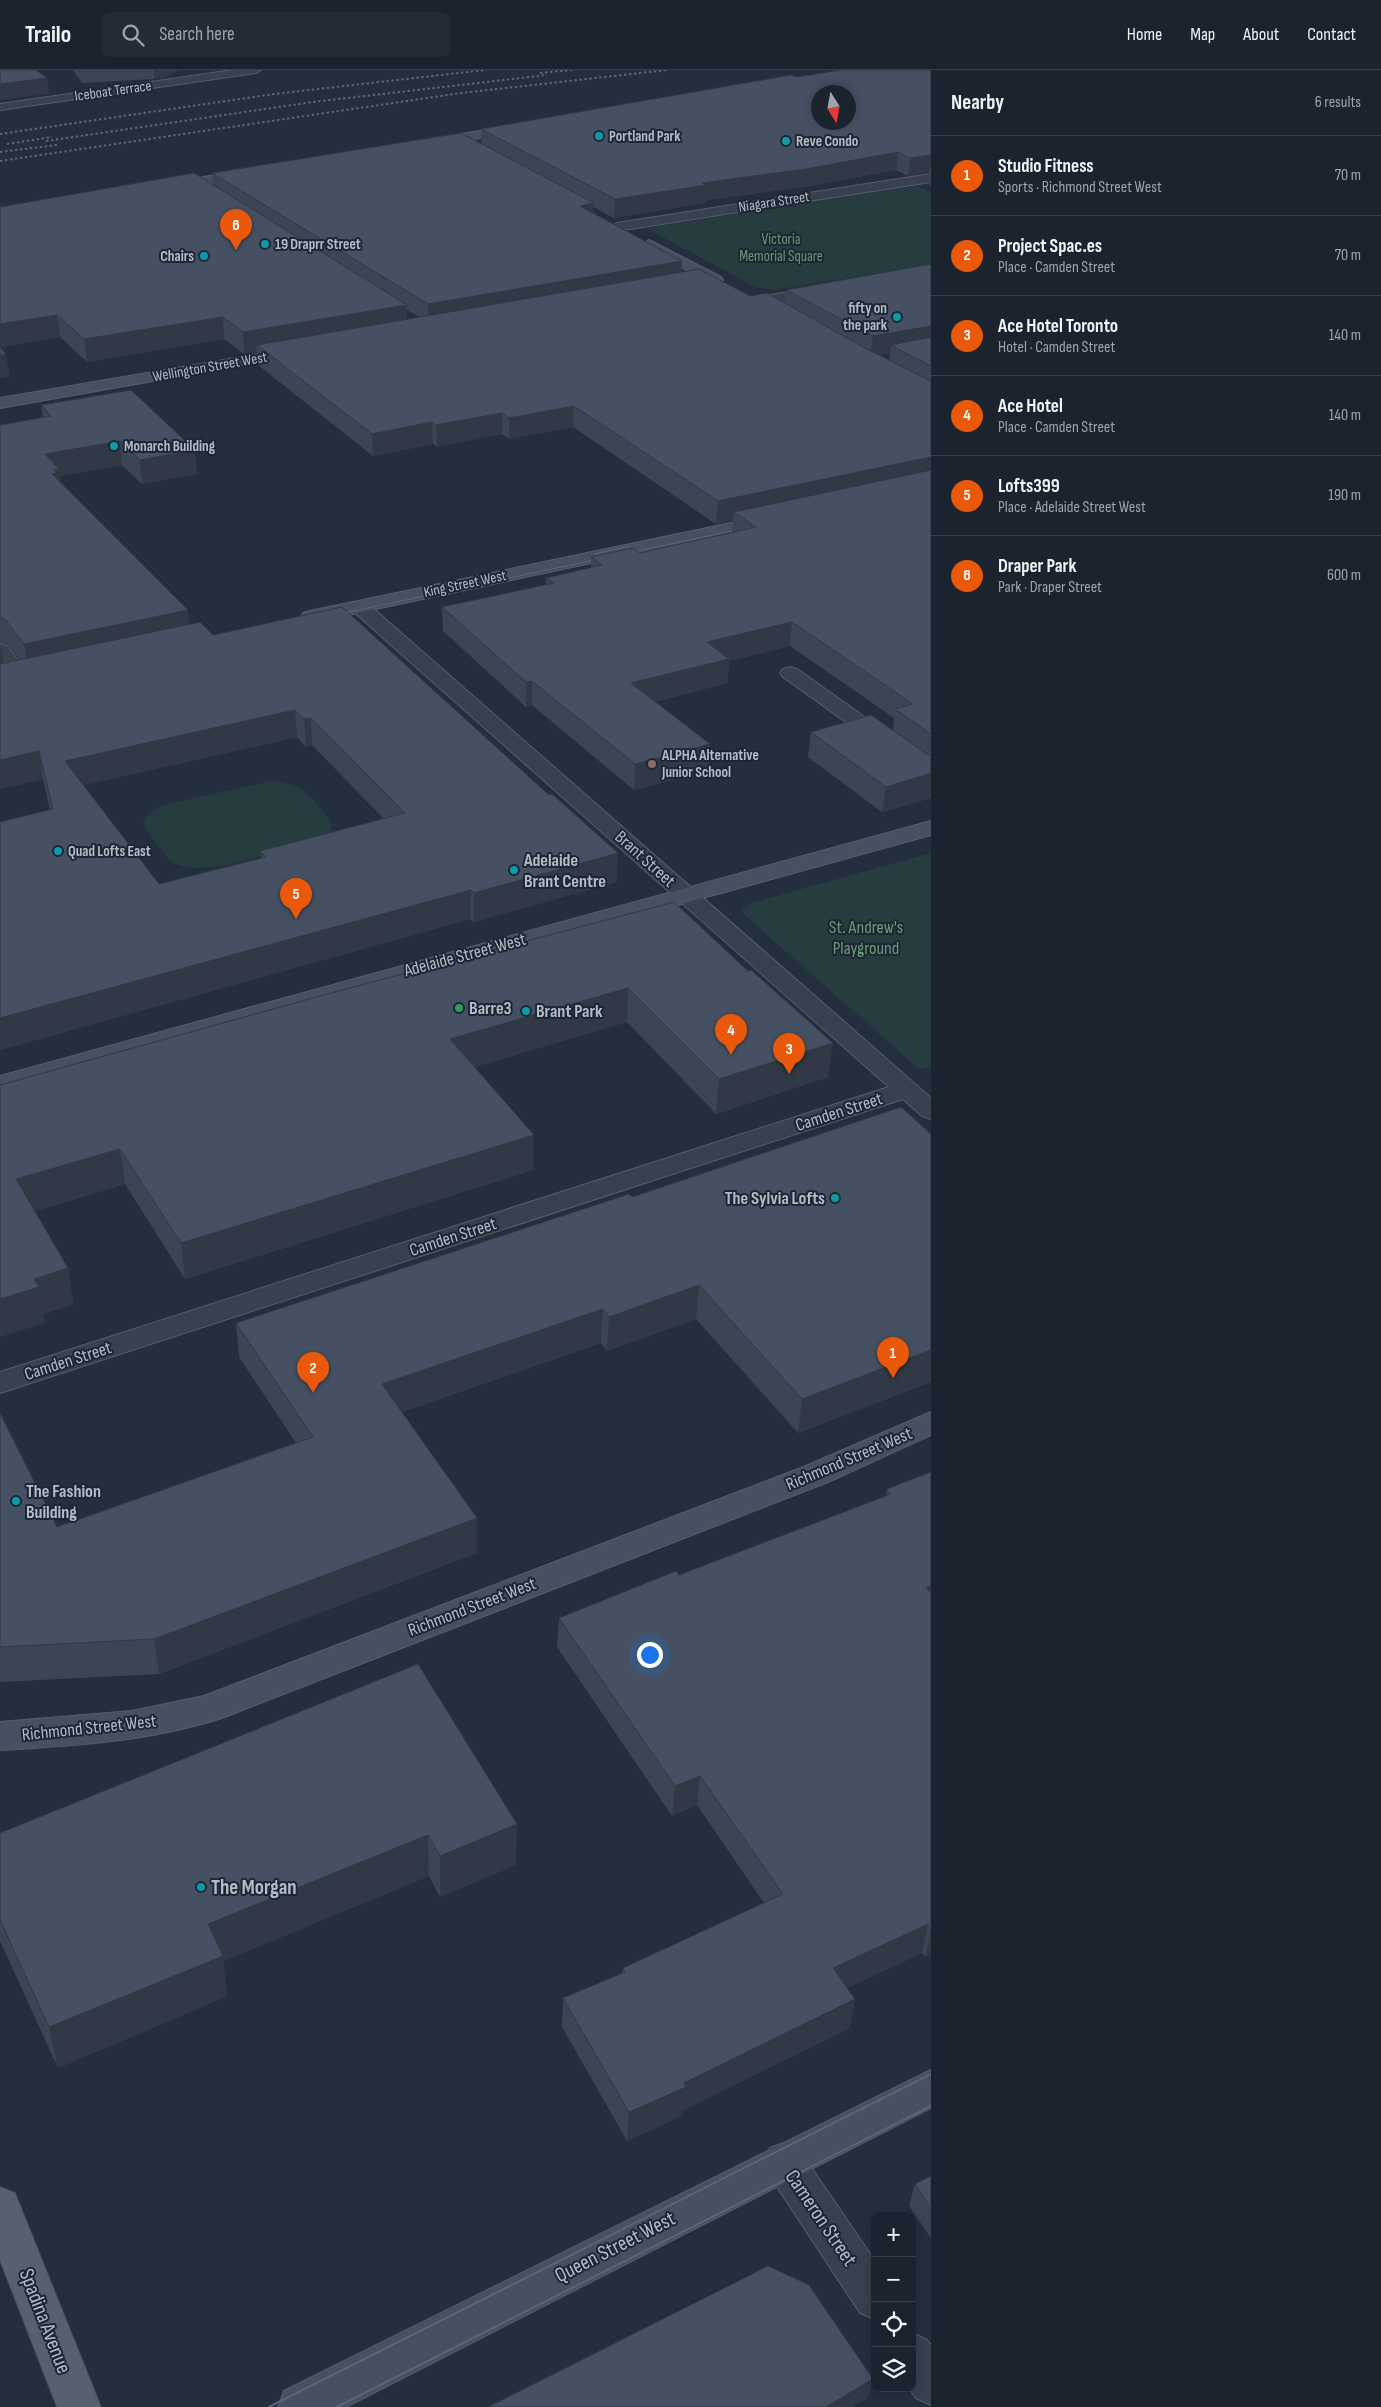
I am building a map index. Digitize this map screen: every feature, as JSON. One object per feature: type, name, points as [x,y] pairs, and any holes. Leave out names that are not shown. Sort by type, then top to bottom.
[{"type":"main road","points":[[416,146],[533,126]]},
{"type":"main road","points":[[454,139],[474,150]]},
{"type":"main road","points":[[156,189],[266,171]]},
{"type":"main road","points":[[613,225],[716,280],[692,285]]},
{"type":"main road","name":"Wellington Street West","points":[[0,403],[307,350]]},
{"type":"main road","name":"King Street West","points":[[292,621],[785,516]]},
{"type":"main road","points":[[0,684],[42,675]]},
{"type":"main road","name":"Adelaide Street West","points":[[0,1084],[931,828]]},
{"type":"main road","name":"Richmond Street West","points":[[0,1736],[122,1728],[174,1719],[210,1708],[817,1474],[931,1423]]},
{"type":"main road","name":"Queen Street West","points":[[300,2407],[931,2088]]},
{"type":"main road","name":"Spadina Avenue","points":[[0,2207],[79,2407]]},
{"type":"street","name":"Iceboat Terrace","points":[[0,107],[256,70]]},
{"type":"street","name":"Niagara Street","points":[[613,225],[931,178]]},
{"type":"street","points":[[192,183],[210,195]]},
{"type":"street","points":[[774,311],[759,303],[765,300],[835,288]]},
{"type":"street","name":"Brant Street","points":[[360,607],[931,1111]]},
{"type":"street","points":[[0,650],[22,679]]},
{"type":"street","points":[[790,673],[931,774]]},
{"type":"street","name":"Camden Street","points":[[0,1383],[906,1090]]},
{"type":"street","name":"Cameron Street","points":[[784,2162],[871,2292]]},
{"type":"street","points":[[916,2361],[931,2383]]},
{"type":"green space","name":"Victoria Memorial Square","points":[[916,186],[931,192],[931,264],[773,290],[755,287],[646,228]]},
{"type":"green space","points":[[272,781],[301,789],[313,799],[332,823],[330,833],[319,841],[227,865],[185,867],[172,862],[145,828],[143,821],[148,814],[162,805]]},
{"type":"green space","name":"St. Andrew's Playground","points":[[931,853],[931,1066],[919,1069],[740,911],[748,904]]},
{"type":"building","points":[[0,70],[36,70],[47,78],[0,84]]},
{"type":"building","points":[[841,70],[931,70],[931,155],[910,158],[898,152],[806,169],[702,183],[707,185],[615,199],[481,129],[791,75],[797,77]]},
{"type":"building","points":[[461,133],[594,203],[580,206],[682,261],[428,304],[212,173]]},
{"type":"building","points":[[194,173],[407,305],[243,332],[223,317],[84,339],[57,315],[0,324],[0,207]]},
{"type":"building","points":[[931,264],[931,326],[873,336],[786,290]]},
{"type":"building","points":[[699,269],[750,296],[767,293],[863,347],[931,381],[931,457],[718,501],[574,406],[509,418],[502,413],[436,425],[432,422],[372,434],[257,345]]},
{"type":"building","points":[[931,337],[931,366],[891,345]]},
{"type":"building","points":[[0,347],[6,354],[0,355]]},
{"type":"building","points":[[131,390],[195,450],[140,460],[120,441],[45,454],[59,469],[54,470],[57,473],[52,474],[188,610],[24,644],[5,619],[0,617],[0,425],[51,416],[41,405]]},
{"type":"building","points":[[931,470],[931,734],[895,709],[913,704],[792,622],[707,642],[729,659],[631,683],[710,744],[635,764],[532,681],[526,682],[442,607],[554,583],[546,578],[602,565],[591,557],[633,548],[640,553],[756,527],[734,512]]},
{"type":"building","points":[[342,607],[549,795],[552,794],[618,853],[474,893],[471,890],[0,1018],[0,822],[53,809],[39,751],[0,760],[0,664],[200,622],[213,635]],"holes":[[[295,710],[304,719],[311,718],[405,813],[260,851],[266,857],[159,884],[65,761]]]},
{"type":"building","points":[[871,715],[931,755],[931,773],[886,787],[811,732]]},
{"type":"building","points":[[674,902],[748,971],[751,970],[833,1043],[719,1079],[628,988],[450,1039],[534,1135],[181,1243],[120,1149],[16,1179],[68,1268],[34,1279],[39,1287],[0,1299],[0,1085],[331,993]]},
{"type":"building","points":[[901,1107],[931,1134],[931,1350],[802,1399],[699,1285],[609,1317],[603,1309],[382,1384],[477,1518],[154,1639],[0,1647],[0,1413],[57,1527],[313,1437],[236,1323],[629,1194],[632,1197]]},
{"type":"building","points":[[931,1472],[931,1586],[926,1588],[931,1593],[931,1928],[928,1924],[833,1968],[855,1999],[684,2083],[686,2087],[629,2112],[563,1998],[625,1972],[623,1968],[783,1894],[700,1776],[675,1786],[559,1618],[676,1571],[679,1575],[891,1494],[887,1489]]},
{"type":"building","name":"The Morgan","points":[[418,1664],[517,1824],[440,1856],[428,1835],[208,1924],[223,1956],[49,2027],[0,1920],[0,1833]]},
{"type":"building","points":[[931,2176],[931,2208],[915,2184]]},
{"type":"building","points":[[768,2266],[809,2285],[871,2376],[871,2380],[826,2407],[488,2407]]},
{"type":"tram line","points":[[623,554],[746,528]]},
{"type":"tram line","points":[[594,554],[630,546]]},
{"type":"tram line","points":[[335,615],[604,558]]},
{"type":"tram line","points":[[269,2407],[931,2074]]},
{"type":"tram line","points":[[337,2407],[931,2106]]},
{"type":"railway","points":[[0,134],[274,94],[485,70]]},
{"type":"railway","points":[[540,73],[572,70]]},
{"type":"railway","points":[[0,161],[461,93],[667,70]]},
{"type":"railway","points":[[46,141],[313,102],[547,75]]},
{"type":"railway","points":[[7,144],[52,137]]},
{"type":"railway","points":[[0,152],[57,145]]},
{"type":"place","name":"Portland Park","points":[[599,136]]},
{"type":"place","name":"Reve Condo","points":[[786,141]]},
{"type":"place","name":"19 Draprr Street","points":[[265,244]]},
{"type":"place","name":"Draper Park","points":[[236,250]]},
{"type":"place","name":"Chairs","points":[[204,256]]},
{"type":"place","name":"fifty on the park","points":[[897,317]]},
{"type":"place","name":"Monarch Building","points":[[114,446]]},
{"type":"place","name":"ALPHA Alternative Junior School","points":[[652,764]]},
{"type":"place","name":"Quad Lofts East","points":[[58,851]]},
{"type":"place","name":"Adelaide Brant Centre","points":[[514,870]]},
{"type":"place","name":"Lofts399","points":[[296,919]]},
{"type":"place","name":"Barre3","points":[[459,1008]]},
{"type":"place","name":"Brant Park","points":[[526,1011]]},
{"type":"place","name":"Ace Hotel","points":[[731,1055]]},
{"type":"place","name":"Ace Hotel Toronto","points":[[789,1074]]},
{"type":"place","name":"The Sylvia Lofts","points":[[835,1198]]},
{"type":"place","name":"Studio Fitness","points":[[893,1378]]},
{"type":"place","name":"Project Spac.es","points":[[313,1393]]},
{"type":"place","name":"The Fashion Building","points":[[16,1501]]},
{"type":"place","name":"The Morgan","points":[[201,1887]]}]
